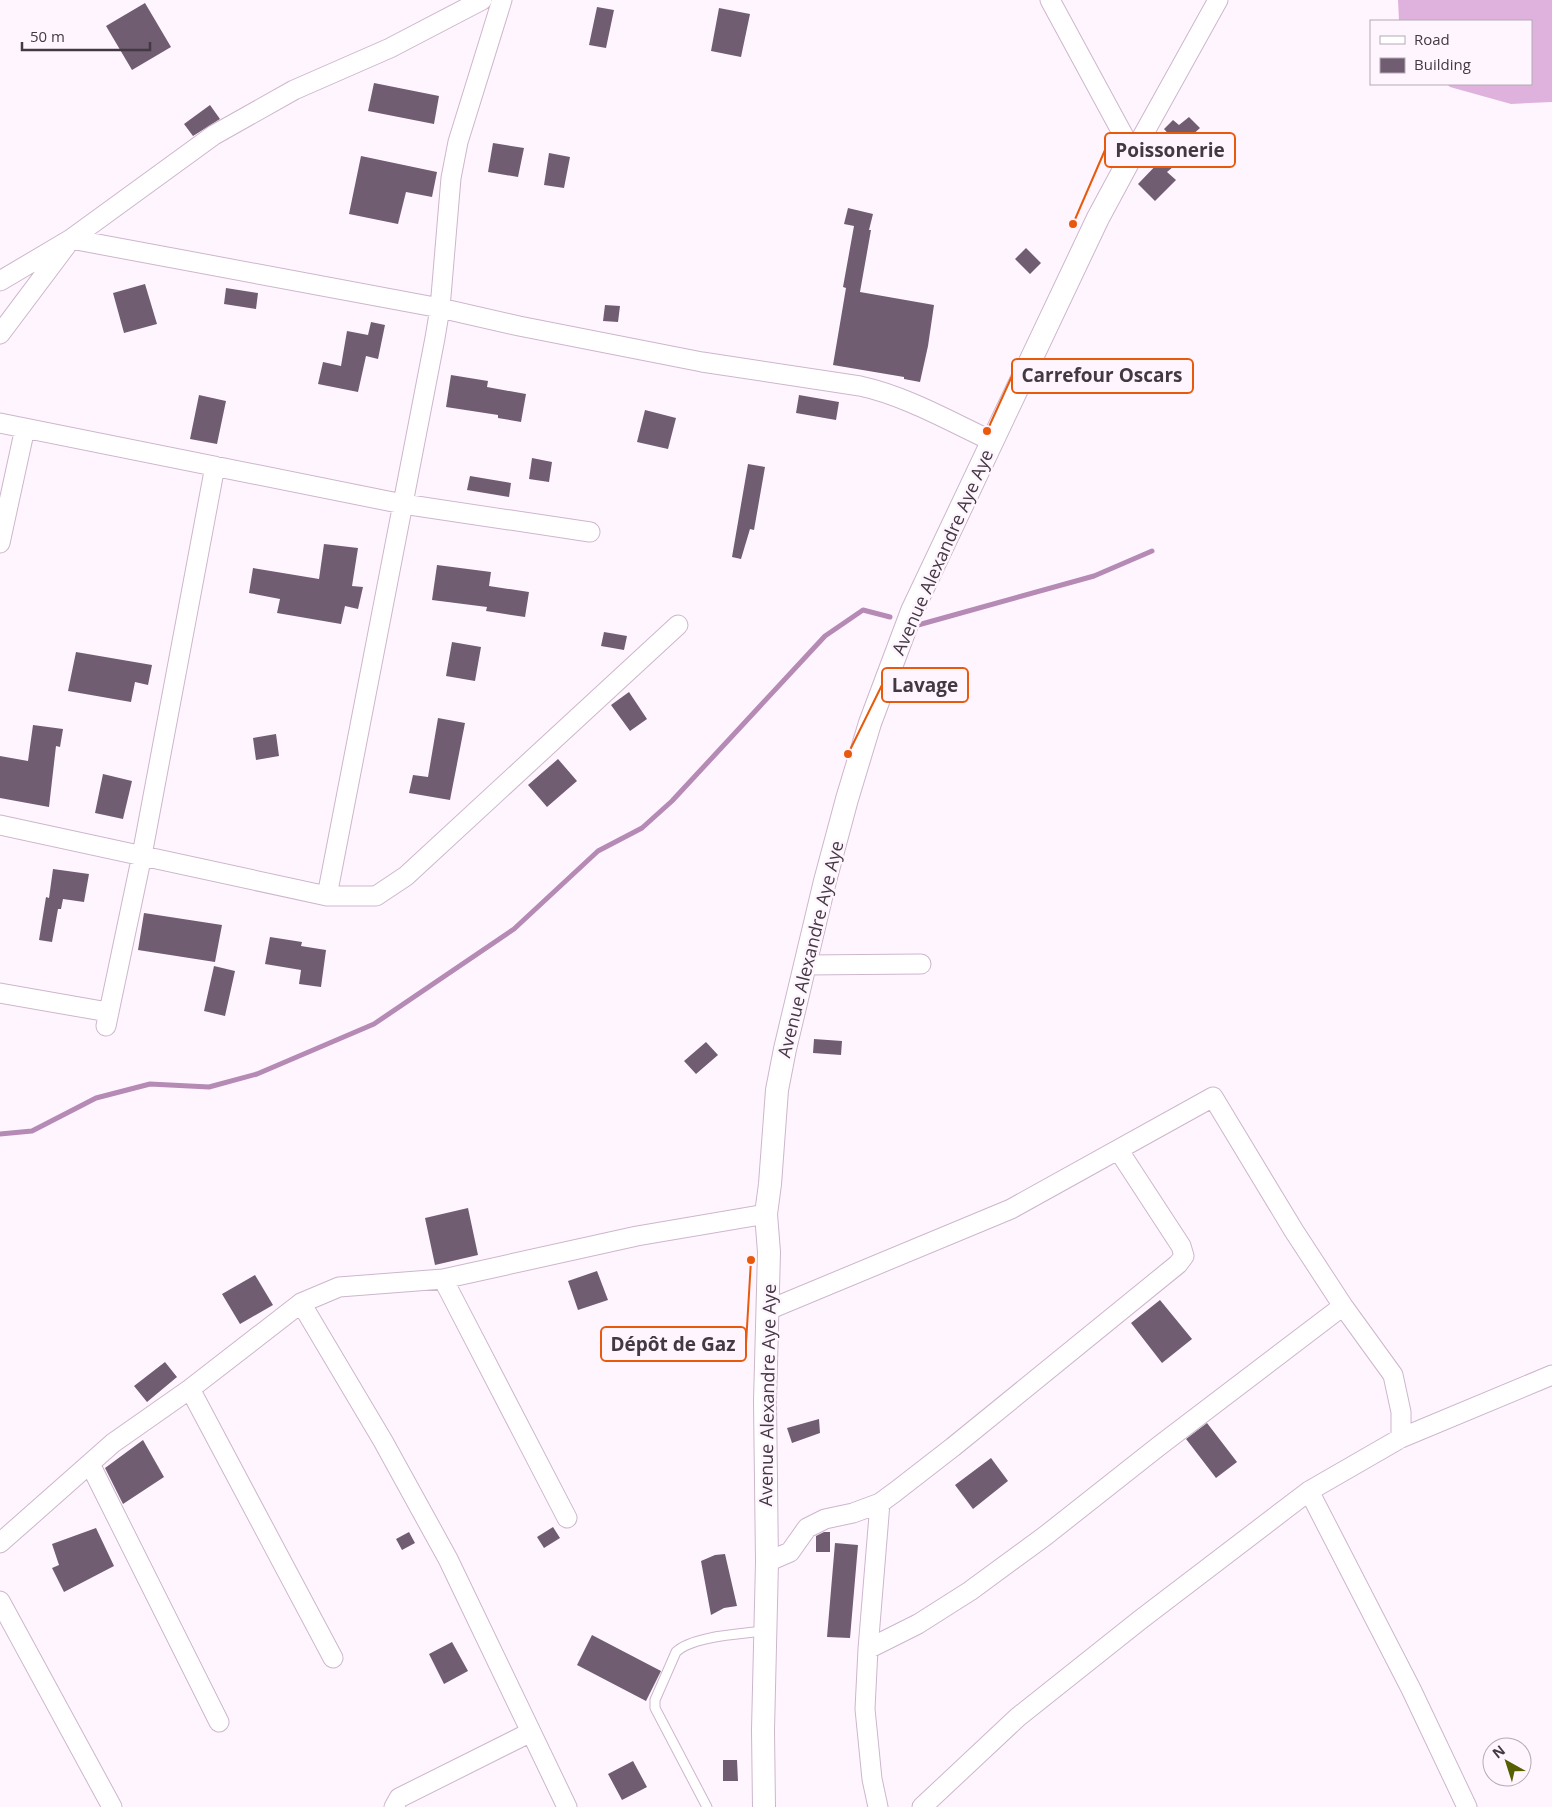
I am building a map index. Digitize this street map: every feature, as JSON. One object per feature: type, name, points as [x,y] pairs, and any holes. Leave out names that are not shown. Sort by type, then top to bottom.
[{"type":"street","points":[[0,281],[72,239],[214,135],[294,90],[390,48],[482,0]]},
{"type":"street","points":[[327,896],[440,308],[451,178],[458,142],[502,0]]},
{"type":"street","points":[[1050,0],[1133,153]]},
{"type":"street","points":[[1133,153],[1218,0]]},
{"type":"street","name":"Avenue Alexandre Aye Aye","points":[[764,1807],[763,1730],[767,1562],[765,1401],[769,1252],[766,1214],[777,1090],[785,1049],[825,881],[870,723],[912,611],[1098,218],[1133,153]]},
{"type":"street","points":[[72,239],[440,308],[519,326],[702,362],[874,389],[917,406],[992,441]]},
{"type":"street","points":[[0,334],[72,239]]},
{"type":"street","points":[[0,423],[403,504],[590,532]]},
{"type":"street","points":[[0,543],[25,428]]},
{"type":"street","points":[[0,993],[107,1019],[142,855],[215,466]]},
{"type":"street","points":[[0,825],[327,896],[376,896],[406,876],[678,625]]},
{"type":"street","points":[[805,965],[921,964]]},
{"type":"street","points":[[768,1310],[1011,1209],[1213,1097],[1294,1231],[1343,1306],[1358,1324],[1393,1375],[1401,1412],[1401,1438]]},
{"type":"street","points":[[767,1562],[790,1552],[807,1528],[825,1519],[853,1513],[880,1503],[953,1448],[1178,1264],[1184,1256],[1181,1246],[1119,1150]]},
{"type":"street","points":[[0,1543],[113,1443],[190,1389],[301,1303],[339,1287],[443,1279],[637,1236],[766,1214]]},
{"type":"street","points":[[443,1279],[567,1518]]},
{"type":"street","points":[[301,1303],[383,1441],[448,1559],[567,1807]]},
{"type":"street","points":[[868,1649],[918,1624],[970,1591],[1037,1542],[1343,1306]]},
{"type":"street","points":[[922,1807],[1018,1716],[1309,1491],[1401,1438],[1552,1375]]},
{"type":"street","points":[[190,1389],[333,1658]]},
{"type":"street","points":[[90,1464],[219,1722]]},
{"type":"street","points":[[1309,1491],[1407,1681],[1467,1807]]},
{"type":"street","points":[[878,1807],[872,1779],[865,1709],[880,1503]]},
{"type":"street","points":[[0,1600],[112,1807]]},
{"type":"street","points":[[394,1807],[399,1798],[531,1732]]},
{"type":"lane","points":[[707,1807],[655,1708],[655,1700],[676,1652],[681,1646],[698,1640],[765,1631]]},
{"type":"shaded area","points":[[1398,0],[1552,0],[1552,102],[1511,104],[1448,85],[1532,85],[1532,20],[1399,20]]},
{"type":"building","points":[[145,3],[171,47],[132,70],[106,26]]},
{"type":"building","points":[[597,7],[614,10],[606,48],[589,45]]},
{"type":"building","points":[[719,8],[750,14],[741,57],[711,51]]},
{"type":"building","points":[[374,83],[439,96],[434,124],[368,111]]},
{"type":"building","points":[[210,105],[220,119],[193,136],[184,124]]},
{"type":"building","points":[[1189,117],[1200,128],[1189,138],[1197,147],[1167,172],[1176,180],[1155,201],[1138,184],[1162,159],[1159,155],[1175,141],[1164,129],[1173,120],[1179,125]]},
{"type":"building","points":[[493,143],[524,148],[518,177],[488,172]]},
{"type":"building","points":[[549,153],[570,157],[564,188],[544,185]]},
{"type":"building","points":[[361,156],[437,172],[432,197],[406,192],[398,224],[349,214]]},
{"type":"building","points":[[848,208],[873,214],[860,292],[934,305],[920,382],[904,379],[904,377],[833,365],[846,288],[843,287],[854,226],[844,224]]},
{"type":"building","points":[[1026,248],[1041,263],[1030,274],[1015,259]]},
{"type":"building","points":[[145,284],[157,324],[124,333],[113,293]]},
{"type":"building","points":[[226,288],[258,293],[256,309],[224,304]]},
{"type":"building","points":[[605,305],[620,306],[618,322],[603,321]]},
{"type":"building","points":[[371,322],[385,325],[378,359],[366,356],[358,392],[318,384],[323,362],[341,366],[347,331],[368,335]]},
{"type":"building","points":[[451,375],[488,381],[487,387],[526,394],[521,422],[498,418],[498,415],[446,407]]},
{"type":"building","points":[[199,395],[226,401],[217,444],[190,439]]},
{"type":"building","points":[[799,395],[839,402],[836,420],[796,413]]},
{"type":"building","points":[[645,410],[676,418],[668,449],[637,442]]},
{"type":"building","points":[[532,458],[552,462],[549,482],[529,479]]},
{"type":"building","points":[[748,464],[765,467],[754,530],[750,529],[741,559],[732,557]]},
{"type":"building","points":[[470,476],[511,483],[509,497],[467,490]]},
{"type":"building","points":[[324,544],[358,548],[352,586],[363,587],[358,609],[345,606],[341,624],[277,613],[280,599],[249,593],[253,568],[319,579]]},
{"type":"building","points":[[437,565],[491,572],[489,586],[529,592],[525,617],[486,611],[487,607],[432,600]]},
{"type":"building","points":[[604,632],[627,636],[624,650],[601,646]]},
{"type":"building","points":[[452,642],[481,647],[475,681],[446,676]]},
{"type":"building","points":[[76,652],[152,665],[148,685],[135,682],[131,702],[68,691]]},
{"type":"building","points":[[629,692],[647,719],[630,731],[611,705]]},
{"type":"building","points":[[438,718],[465,723],[450,800],[409,793],[413,775],[428,777]]},
{"type":"building","points":[[33,725],[63,729],[60,747],[56,746],[49,807],[0,798],[0,756],[28,761]]},
{"type":"building","points":[[276,734],[279,756],[256,760],[253,738]]},
{"type":"building","points":[[558,759],[577,781],[547,807],[528,785]]},
{"type":"building","points":[[103,774],[132,781],[123,819],[95,813]]},
{"type":"building","points":[[53,869],[89,874],[84,902],[63,899],[61,909],[58,909],[52,942],[39,940],[46,897],[49,898]]},
{"type":"building","points":[[144,913],[222,925],[215,962],[138,950]]},
{"type":"building","points":[[270,937],[302,942],[301,946],[326,950],[321,987],[299,984],[301,970],[265,964]]},
{"type":"building","points":[[214,966],[235,971],[225,1016],[204,1011]]},
{"type":"building","points":[[814,1039],[842,1041],[841,1055],[813,1053]]},
{"type":"building","points":[[706,1042],[718,1055],[696,1074],[684,1061]]},
{"type":"building","points":[[468,1208],[478,1255],[435,1265],[425,1218]]},
{"type":"building","points":[[597,1271],[608,1300],[578,1310],[568,1281]]},
{"type":"building","points":[[255,1275],[273,1305],[240,1324],[222,1294]]},
{"type":"building","points":[[1160,1300],[1192,1339],[1162,1363],[1131,1323]]},
{"type":"building","points":[[165,1362],[177,1377],[147,1402],[134,1386]]},
{"type":"building","points":[[819,1419],[820,1433],[792,1443],[787,1428]]},
{"type":"building","points":[[1207,1423],[1237,1462],[1216,1478],[1186,1439]]},
{"type":"building","points":[[143,1440],[164,1477],[123,1504],[105,1468]]},
{"type":"building","points":[[991,1458],[1008,1481],[973,1509],[955,1485]]},
{"type":"building","points":[[553,1527],[560,1538],[544,1548],[537,1537]]},
{"type":"building","points":[[96,1528],[114,1566],[64,1592],[52,1568],[59,1565],[52,1544]]},
{"type":"building","points":[[409,1532],[415,1543],[402,1550],[396,1539]]},
{"type":"building","points":[[824,1532],[830,1532],[830,1552],[816,1552],[816,1536]]},
{"type":"building","points":[[835,1543],[858,1545],[850,1638],[827,1637]]},
{"type":"building","points":[[725,1554],[737,1606],[724,1608],[711,1615],[701,1561],[715,1555]]},
{"type":"building","points":[[592,1635],[661,1671],[646,1701],[577,1665]]},
{"type":"building","points":[[452,1642],[468,1671],[444,1684],[429,1654]]},
{"type":"building","points":[[723,1760],[737,1760],[738,1781],[723,1781]]},
{"type":"building","points":[[633,1761],[647,1787],[622,1800],[608,1774]]},
{"type":"waterway","points":[[918,625],[1094,576],[1152,551]]},
{"type":"waterway","points":[[0,1134],[32,1131],[96,1098],[150,1084],[209,1087],[257,1074],[374,1024],[514,929],[598,851],[642,828],[672,801],[825,636],[863,610],[890,617]]},
{"type":"place","name":"Poissonerie","points":[[1073,224]]},
{"type":"place","name":"Carrefour Oscars","points":[[987,431]]},
{"type":"place","name":"Lavage","points":[[848,754]]},
{"type":"place","name":"Dépôt de Gaz","points":[[751,1260]]}]
